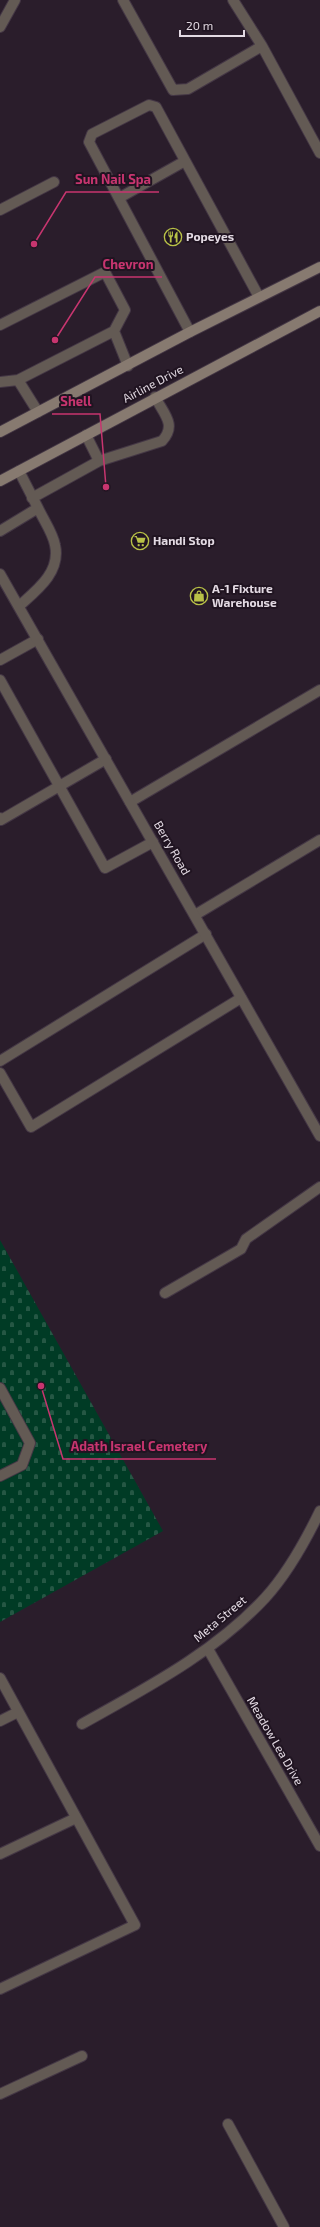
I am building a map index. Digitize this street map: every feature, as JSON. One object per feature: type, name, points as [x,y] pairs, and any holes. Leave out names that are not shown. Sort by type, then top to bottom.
[{"type":"main road","points":[[0,432],[128,366],[190,332],[320,267]]},
{"type":"main road","name":"Airline Drive","points":[[0,481],[155,397],[320,311]]},
{"type":"street","points":[[0,27],[15,0]]},
{"type":"street","points":[[123,0],[173,90],[188,89],[262,46]]},
{"type":"street","points":[[233,0],[262,46],[320,152]]},
{"type":"street","points":[[190,332],[89,142],[92,134],[148,105],[156,107],[260,297]]},
{"type":"street","points":[[118,198],[185,161]]},
{"type":"street","points":[[0,210],[54,182]]},
{"type":"street","points":[[0,325],[105,272],[125,310],[114,331],[18,380],[0,382]]},
{"type":"street","points":[[114,331],[128,366]]},
{"type":"street","points":[[18,380],[38,412]]},
{"type":"street","points":[[32,498],[99,461],[162,441],[170,433],[170,426],[155,397]]},
{"type":"street","points":[[86,435],[99,461]]},
{"type":"street","points":[[19,471],[55,545],[55,563],[46,581],[19,606]]},
{"type":"street","points":[[0,531],[38,508]]},
{"type":"street","name":"Berry Road","points":[[0,574],[320,1136]]},
{"type":"street","points":[[0,660],[38,639]]},
{"type":"street","points":[[0,680],[105,868],[153,842]]},
{"type":"street","points":[[130,802],[320,690]]},
{"type":"street","points":[[0,818],[1,820],[106,759]]},
{"type":"street","points":[[195,915],[320,840]]},
{"type":"street","points":[[0,1061],[206,934]]},
{"type":"street","points":[[0,1073],[30,1127],[241,998]]},
{"type":"street","points":[[165,1293],[241,1248],[246,1239],[320,1187]]},
{"type":"street","points":[[0,1388],[30,1443],[22,1465],[0,1476]]},
{"type":"street","name":"Meta Street","points":[[82,1724],[208,1649],[265,1598],[300,1550],[320,1511]]},
{"type":"street","name":"Meadow Lea Drive","points":[[208,1649],[320,1846]]},
{"type":"street","points":[[0,1678],[135,1925],[0,1989]]},
{"type":"street","points":[[0,1721],[18,1712]]},
{"type":"street","points":[[0,1854],[76,1818]]},
{"type":"street","points":[[0,2094],[82,2056]]},
{"type":"street","points":[[228,2124],[284,2227]]},
{"type":"green space","points":[[0,1240],[163,1531],[0,1622]]},
{"type":"place","name":"Popeyes","points":[[173,237]]},
{"type":"place","name":"Sun Nail Spa","points":[[34,244]]},
{"type":"place","name":"Chevron","points":[[55,340]]},
{"type":"place","name":"Shell","points":[[106,487]]},
{"type":"place","name":"Handi Stop","points":[[140,541]]},
{"type":"place","name":"A-1 Fixture Warehouse","points":[[199,596]]},
{"type":"place","name":"Adath Israel Cemetery","points":[[41,1386]]}]
